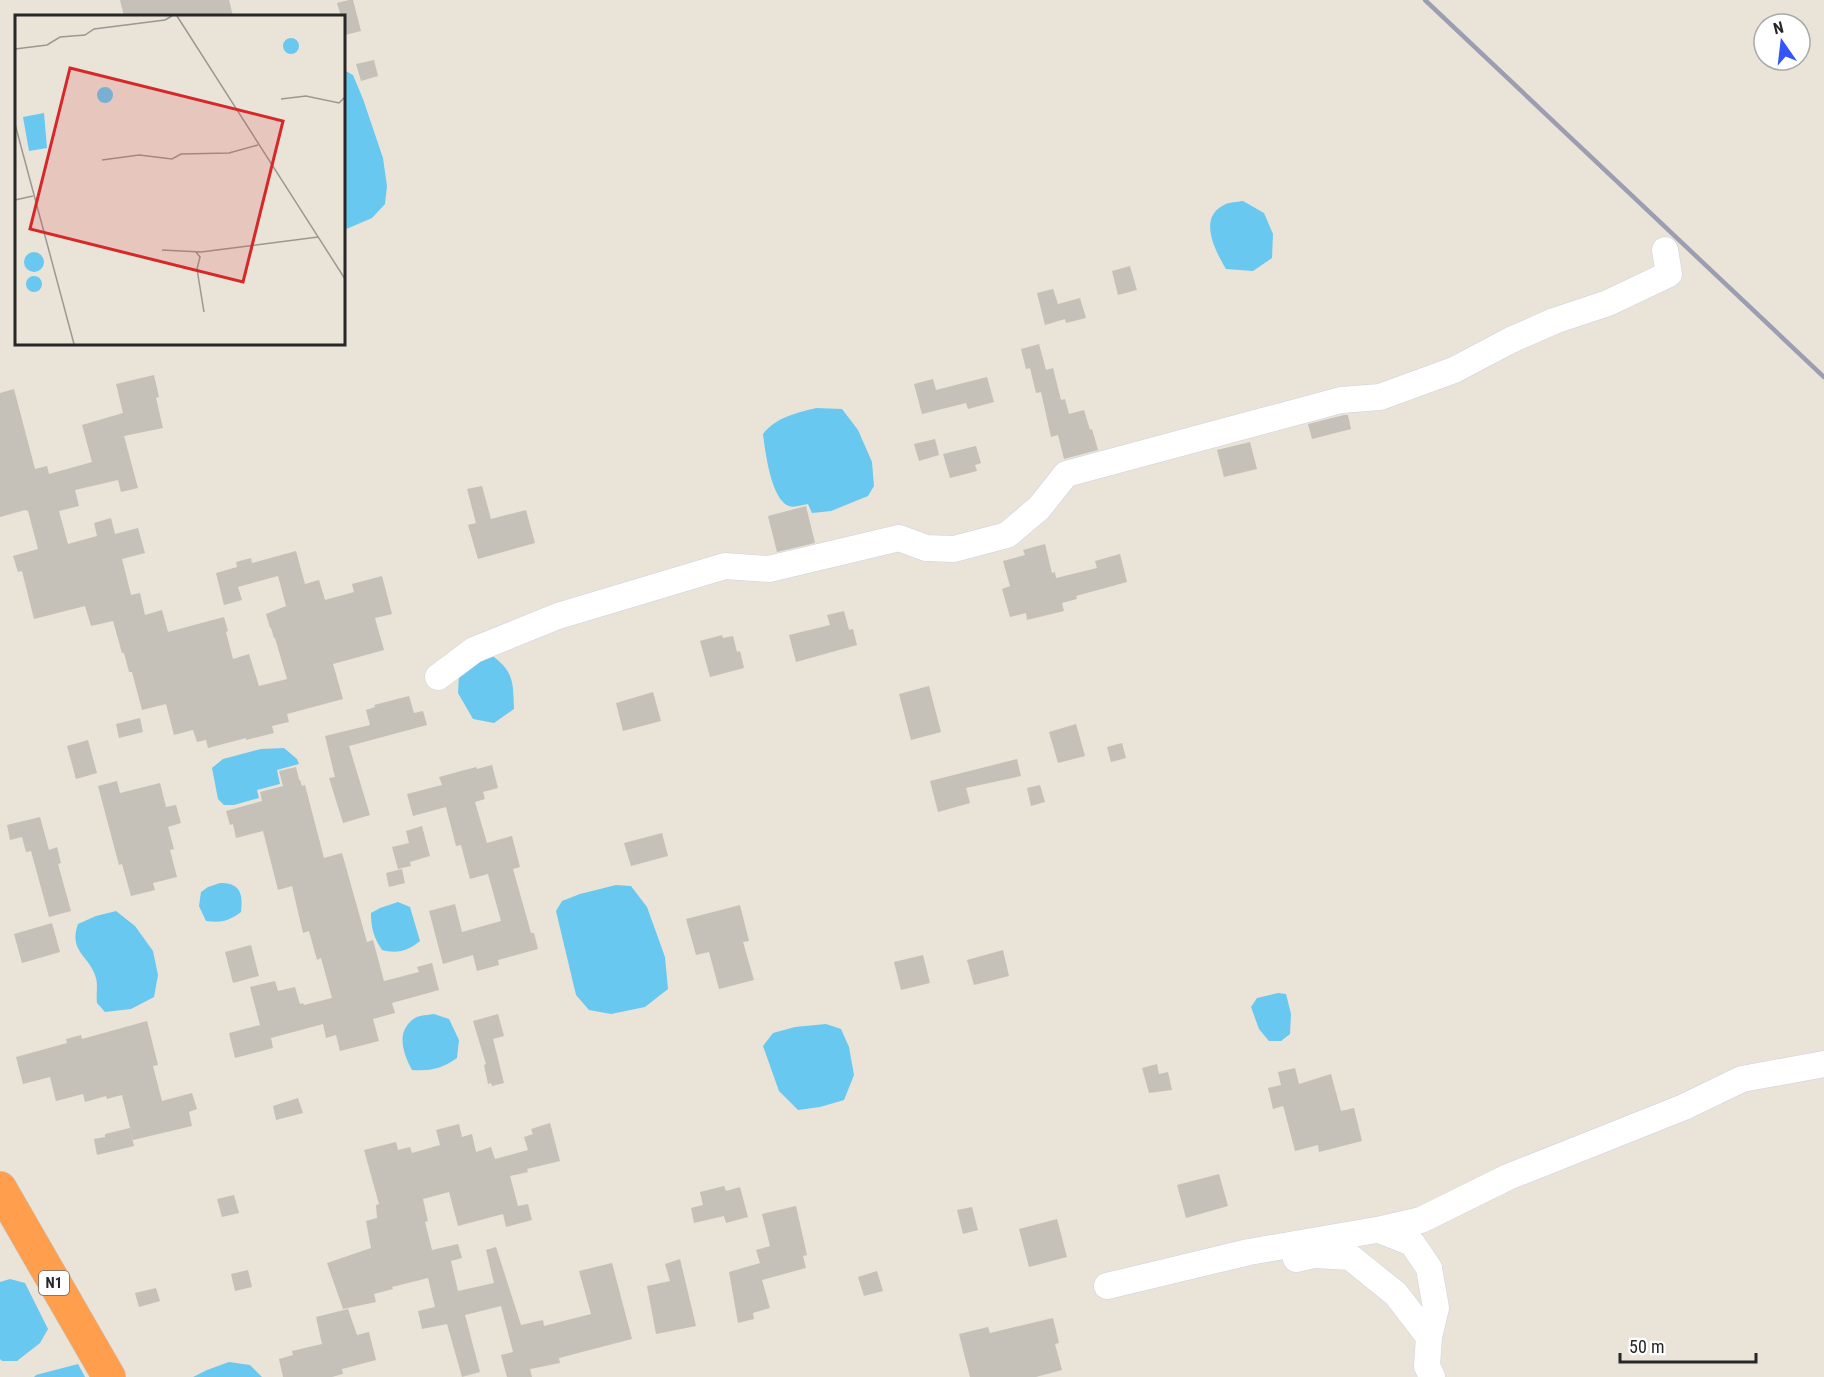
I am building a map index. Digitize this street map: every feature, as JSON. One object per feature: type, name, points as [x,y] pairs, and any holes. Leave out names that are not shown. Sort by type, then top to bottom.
[{"type":"highway","name":"N1","points":[[0,1188],[109,1377]]},
{"type":"street","points":[[438,678],[474,650],[558,616],[724,566],[770,569],[898,538],[926,548],[954,549],[1007,534],[1039,508],[1066,474],[1341,400],[1380,396],[1454,370],[1511,340],[1554,321],[1608,303],[1669,274],[1665,250]]},
{"type":"street","points":[[1107,1286],[1249,1252],[1379,1230],[1421,1220],[1508,1178],[1684,1107],[1742,1079],[1824,1064]]},
{"type":"street","points":[[1379,1230],[1412,1243],[1429,1268],[1436,1308],[1429,1337],[1427,1366],[1432,1377]]},
{"type":"street","points":[[1133,1280],[1198,1280],[1314,1255],[1350,1257],[1396,1294],[1429,1337]]},
{"type":"water","points":[[345,71],[353,75],[383,158],[387,186],[385,204],[372,218],[345,230]]},
{"type":"water","points":[[1243,201],[1264,213],[1273,234],[1272,258],[1253,271],[1226,269],[1211,236],[1210,226],[1216,211],[1226,204]]},
{"type":"water","points":[[816,408],[842,409],[858,430],[872,462],[874,486],[868,496],[831,511],[812,513],[808,504],[789,506],[778,494],[770,474],[763,434],[780,420]]},
{"type":"water","points":[[491,655],[508,672],[514,700],[514,709],[494,723],[473,719],[458,693],[459,673]]},
{"type":"water","points":[[284,748],[297,759],[299,764],[277,770],[280,784],[257,790],[259,798],[234,805],[224,805],[218,799],[212,768],[223,759],[261,749]]},
{"type":"water","points":[[220,883],[232,885],[239,891],[242,900],[241,912],[225,921],[206,921],[199,906],[201,892]]},
{"type":"water","points":[[616,885],[631,886],[647,907],[665,957],[668,989],[645,1007],[611,1014],[589,1010],[576,995],[556,911],[562,901]]},
{"type":"water","points":[[398,902],[410,907],[420,941],[402,951],[382,950],[373,933],[371,913]]},
{"type":"water","points":[[116,911],[135,926],[153,951],[158,975],[154,997],[131,1009],[105,1012],[97,1003],[96,978],[78,948],[76,933],[78,924]]},
{"type":"water","points":[[1278,993],[1286,994],[1291,1014],[1290,1034],[1281,1041],[1269,1041],[1259,1029],[1251,1007],[1257,998]]},
{"type":"water","points":[[434,1014],[449,1019],[459,1040],[457,1058],[436,1068],[412,1070],[404,1050],[405,1029],[415,1018]]},
{"type":"water","points":[[826,1024],[841,1029],[849,1047],[854,1075],[844,1100],[798,1110],[779,1091],[763,1046],[773,1033],[795,1027]]},
{"type":"water","points":[[10,1279],[25,1283],[48,1329],[40,1343],[17,1361],[2,1361],[0,1359],[0,1282]]},
{"type":"water","points":[[229,1362],[250,1365],[262,1377],[193,1377],[207,1370]]},
{"type":"water","points":[[78,1364],[85,1377],[34,1377],[36,1375]]},
{"type":"building","points":[[120,0],[229,0],[233,15],[124,15]]},
{"type":"building","points":[[353,0],[361,31],[345,35],[345,15],[341,15],[337,3]]},
{"type":"building","points":[[374,60],[378,76],[361,81],[356,64]]},
{"type":"building","points":[[1130,266],[1137,290],[1118,295],[1112,271]]},
{"type":"building","points":[[1053,289],[1058,304],[1080,298],[1086,318],[1066,323],[1065,319],[1045,325],[1037,293]]},
{"type":"building","points":[[1039,344],[1046,370],[1053,368],[1061,400],[1065,399],[1069,414],[1084,410],[1098,450],[1064,459],[1058,435],[1051,437],[1041,392],[1036,393],[1030,368],[1026,369],[1021,349]]},
{"type":"building","points":[[154,375],[159,397],[156,398],[163,428],[124,436],[138,488],[121,492],[118,480],[75,490],[79,506],[59,511],[68,544],[97,536],[94,523],[111,518],[115,534],[138,528],[145,553],[122,559],[131,595],[140,593],[145,615],[162,610],[168,632],[224,617],[233,659],[249,654],[259,686],[287,679],[266,614],[286,606],[278,576],[238,587],[242,600],[224,605],[216,573],[237,567],[236,562],[251,558],[252,563],[296,551],[305,584],[319,580],[325,600],[354,592],[352,584],[382,576],[392,614],[375,618],[384,650],[333,664],[343,699],[287,714],[289,722],[272,726],[274,733],[208,748],[206,740],[197,742],[193,730],[174,735],[166,704],[142,710],[132,672],[129,672],[113,621],[91,626],[85,606],[34,619],[22,571],[18,572],[13,556],[38,549],[28,511],[0,517],[0,393],[14,389],[35,469],[47,466],[49,474],[92,462],[82,425],[123,413],[116,384]]},
{"type":"building","points":[[987,377],[994,402],[968,409],[966,403],[922,414],[914,384],[933,379],[936,390]]},
{"type":"building","points":[[1348,415],[1351,429],[1312,439],[1308,424]]},
{"type":"building","points":[[935,439],[939,455],[919,461],[914,444]]},
{"type":"building","points":[[1250,442],[1257,469],[1224,477],[1217,450]]},
{"type":"building","points":[[976,446],[981,463],[975,465],[977,471],[950,478],[943,454]]},
{"type":"building","points":[[482,486],[491,519],[526,510],[535,543],[478,559],[468,525],[476,523],[467,489]]},
{"type":"building","points":[[806,506],[815,543],[777,552],[768,516]]},
{"type":"building","points":[[1045,544],[1052,573],[1055,572],[1056,578],[1097,568],[1095,561],[1120,554],[1127,582],[1076,596],[1077,599],[1062,603],[1064,611],[1027,620],[1026,613],[1010,617],[1002,589],[1010,586],[1003,561],[1025,555],[1023,550]]},
{"type":"building","points":[[844,611],[849,630],[853,629],[857,645],[796,662],[789,635],[830,625],[827,615]]},
{"type":"building","points":[[722,635],[723,638],[733,636],[744,668],[710,677],[700,641]]},
{"type":"building","points":[[929,686],[941,732],[911,740],[899,694]]},
{"type":"building","points":[[653,692],[661,721],[623,731],[616,703]]},
{"type":"building","points":[[409,696],[414,713],[423,711],[427,725],[349,746],[370,815],[343,823],[329,778],[335,777],[325,736],[370,725],[366,710],[375,707],[374,705]]},
{"type":"building","points":[[140,718],[143,732],[119,738],[116,724]]},
{"type":"building","points":[[1076,724],[1085,756],[1058,763],[1049,732]]},
{"type":"building","points":[[88,740],[97,773],[76,779],[67,746]]},
{"type":"building","points":[[1122,743],[1126,758],[1111,762],[1107,747]]},
{"type":"building","points":[[1017,759],[1021,776],[966,788],[970,803],[938,812],[930,781]]},
{"type":"building","points":[[492,765],[498,788],[483,792],[485,799],[475,802],[487,843],[512,836],[520,867],[513,869],[531,933],[534,933],[538,949],[498,960],[499,965],[477,971],[473,955],[443,964],[429,911],[455,904],[462,932],[501,921],[488,874],[470,879],[461,845],[456,846],[446,807],[413,816],[407,794],[442,785],[439,777]]},
{"type":"building","points":[[296,767],[302,786],[305,785],[324,858],[342,853],[367,942],[373,940],[384,981],[419,972],[417,967],[432,963],[439,990],[392,1003],[395,1013],[373,1019],[379,1041],[340,1051],[336,1035],[326,1038],[323,1024],[271,1038],[273,1048],[235,1058],[229,1033],[260,1025],[250,987],[275,981],[278,991],[295,987],[300,1004],[304,1005],[332,998],[321,958],[317,960],[309,931],[303,933],[292,886],[278,890],[263,831],[236,838],[233,824],[230,825],[226,811],[262,801],[260,792],[283,786],[279,771]]},
{"type":"building","points":[[117,781],[120,793],[160,783],[166,807],[176,805],[181,823],[168,827],[174,849],[170,850],[177,877],[153,883],[155,890],[131,896],[122,864],[119,865],[98,786]]},
{"type":"building","points":[[1040,785],[1045,802],[1031,806],[1027,788]]},
{"type":"building","points":[[40,817],[49,850],[57,847],[61,863],[58,864],[71,911],[49,917],[31,851],[26,852],[22,837],[10,840],[7,825]]},
{"type":"building","points":[[422,826],[430,856],[410,862],[411,866],[398,869],[392,847],[409,843],[406,831]]},
{"type":"building","points":[[662,833],[668,856],[631,866],[624,843]]},
{"type":"building","points":[[402,869],[405,883],[389,887],[386,873]]},
{"type":"building","points":[[740,905],[749,941],[743,942],[754,980],[719,989],[709,952],[696,955],[686,919]]},
{"type":"building","points":[[52,923],[60,952],[22,963],[14,934]]},
{"type":"building","points":[[251,945],[259,976],[233,983],[225,952]]},
{"type":"building","points":[[1003,950],[1009,976],[974,985],[967,960]]},
{"type":"building","points":[[923,955],[930,983],[901,990],[894,962]]},
{"type":"building","points":[[498,1014],[504,1036],[493,1039],[504,1083],[492,1086],[491,1083],[488,1084],[484,1065],[486,1064],[473,1021]]},
{"type":"building","points":[[147,1021],[158,1065],[153,1066],[162,1101],[192,1093],[197,1109],[189,1112],[192,1126],[133,1140],[122,1095],[107,1099],[106,1096],[85,1102],[83,1094],[56,1101],[50,1077],[23,1084],[16,1057],[67,1043],[66,1039],[81,1035],[82,1039]]},
{"type":"building","points":[[1157,1064],[1159,1074],[1168,1072],[1172,1090],[1149,1093],[1142,1068]]},
{"type":"building","points":[[1295,1068],[1299,1084],[1331,1074],[1341,1111],[1354,1108],[1362,1141],[1319,1152],[1318,1145],[1295,1151],[1283,1106],[1273,1109],[1268,1088],[1281,1085],[1278,1072]]},
{"type":"building","points":[[298,1098],[303,1113],[276,1120],[273,1106]]},
{"type":"building","points":[[550,1123],[560,1161],[527,1169],[528,1172],[510,1176],[518,1206],[528,1204],[532,1220],[506,1227],[503,1214],[458,1226],[449,1192],[423,1199],[428,1221],[425,1222],[432,1250],[458,1244],[462,1258],[451,1261],[458,1291],[494,1283],[486,1250],[496,1247],[521,1325],[543,1320],[544,1326],[591,1314],[579,1271],[612,1263],[632,1339],[559,1358],[560,1363],[530,1369],[532,1377],[507,1377],[501,1355],[513,1352],[501,1306],[465,1315],[480,1372],[462,1377],[447,1324],[422,1329],[418,1311],[435,1307],[428,1278],[374,1294],[376,1302],[343,1309],[327,1263],[371,1248],[366,1221],[377,1218],[376,1205],[379,1204],[364,1150],[396,1142],[398,1150],[410,1147],[412,1153],[440,1145],[436,1130],[459,1124],[462,1137],[472,1134],[476,1152],[491,1147],[495,1159],[528,1150],[524,1137],[533,1134],[531,1129]]},
{"type":"building","points":[[130,1128],[134,1146],[97,1155],[94,1139]]},
{"type":"building","points":[[1219,1174],[1228,1206],[1186,1218],[1177,1185]]},
{"type":"building","points":[[724,1186],[726,1191],[740,1187],[748,1217],[726,1223],[724,1216],[694,1223],[691,1208],[703,1205],[700,1192]]},
{"type":"building","points":[[234,1195],[239,1213],[222,1217],[217,1199]]},
{"type":"building","points":[[796,1206],[807,1255],[803,1256],[806,1268],[762,1280],[770,1308],[753,1313],[754,1319],[738,1323],[729,1272],[760,1263],[756,1250],[770,1246],[762,1214]]},
{"type":"building","points":[[972,1207],[978,1230],[963,1234],[957,1210]]},
{"type":"building","points":[[1057,1219],[1067,1257],[1029,1267],[1019,1229]]},
{"type":"building","points":[[680,1259],[696,1326],[656,1334],[647,1286],[670,1281],[665,1264]]},
{"type":"building","points":[[248,1270],[252,1287],[235,1291],[231,1274]]},
{"type":"building","points":[[877,1271],[883,1291],[864,1296],[858,1277]]},
{"type":"building","points":[[156,1288],[160,1301],[139,1307],[135,1293]]},
{"type":"building","points":[[348,1309],[357,1335],[369,1332],[376,1360],[342,1369],[343,1374],[332,1377],[283,1377],[279,1359],[293,1355],[292,1351],[322,1344],[316,1317]]},
{"type":"building","points":[[1053,1318],[1059,1343],[1055,1344],[1062,1370],[1036,1377],[970,1377],[959,1334],[988,1327],[990,1333]]},
{"type":"railway","points":[[1425,0],[1824,377]]}]
